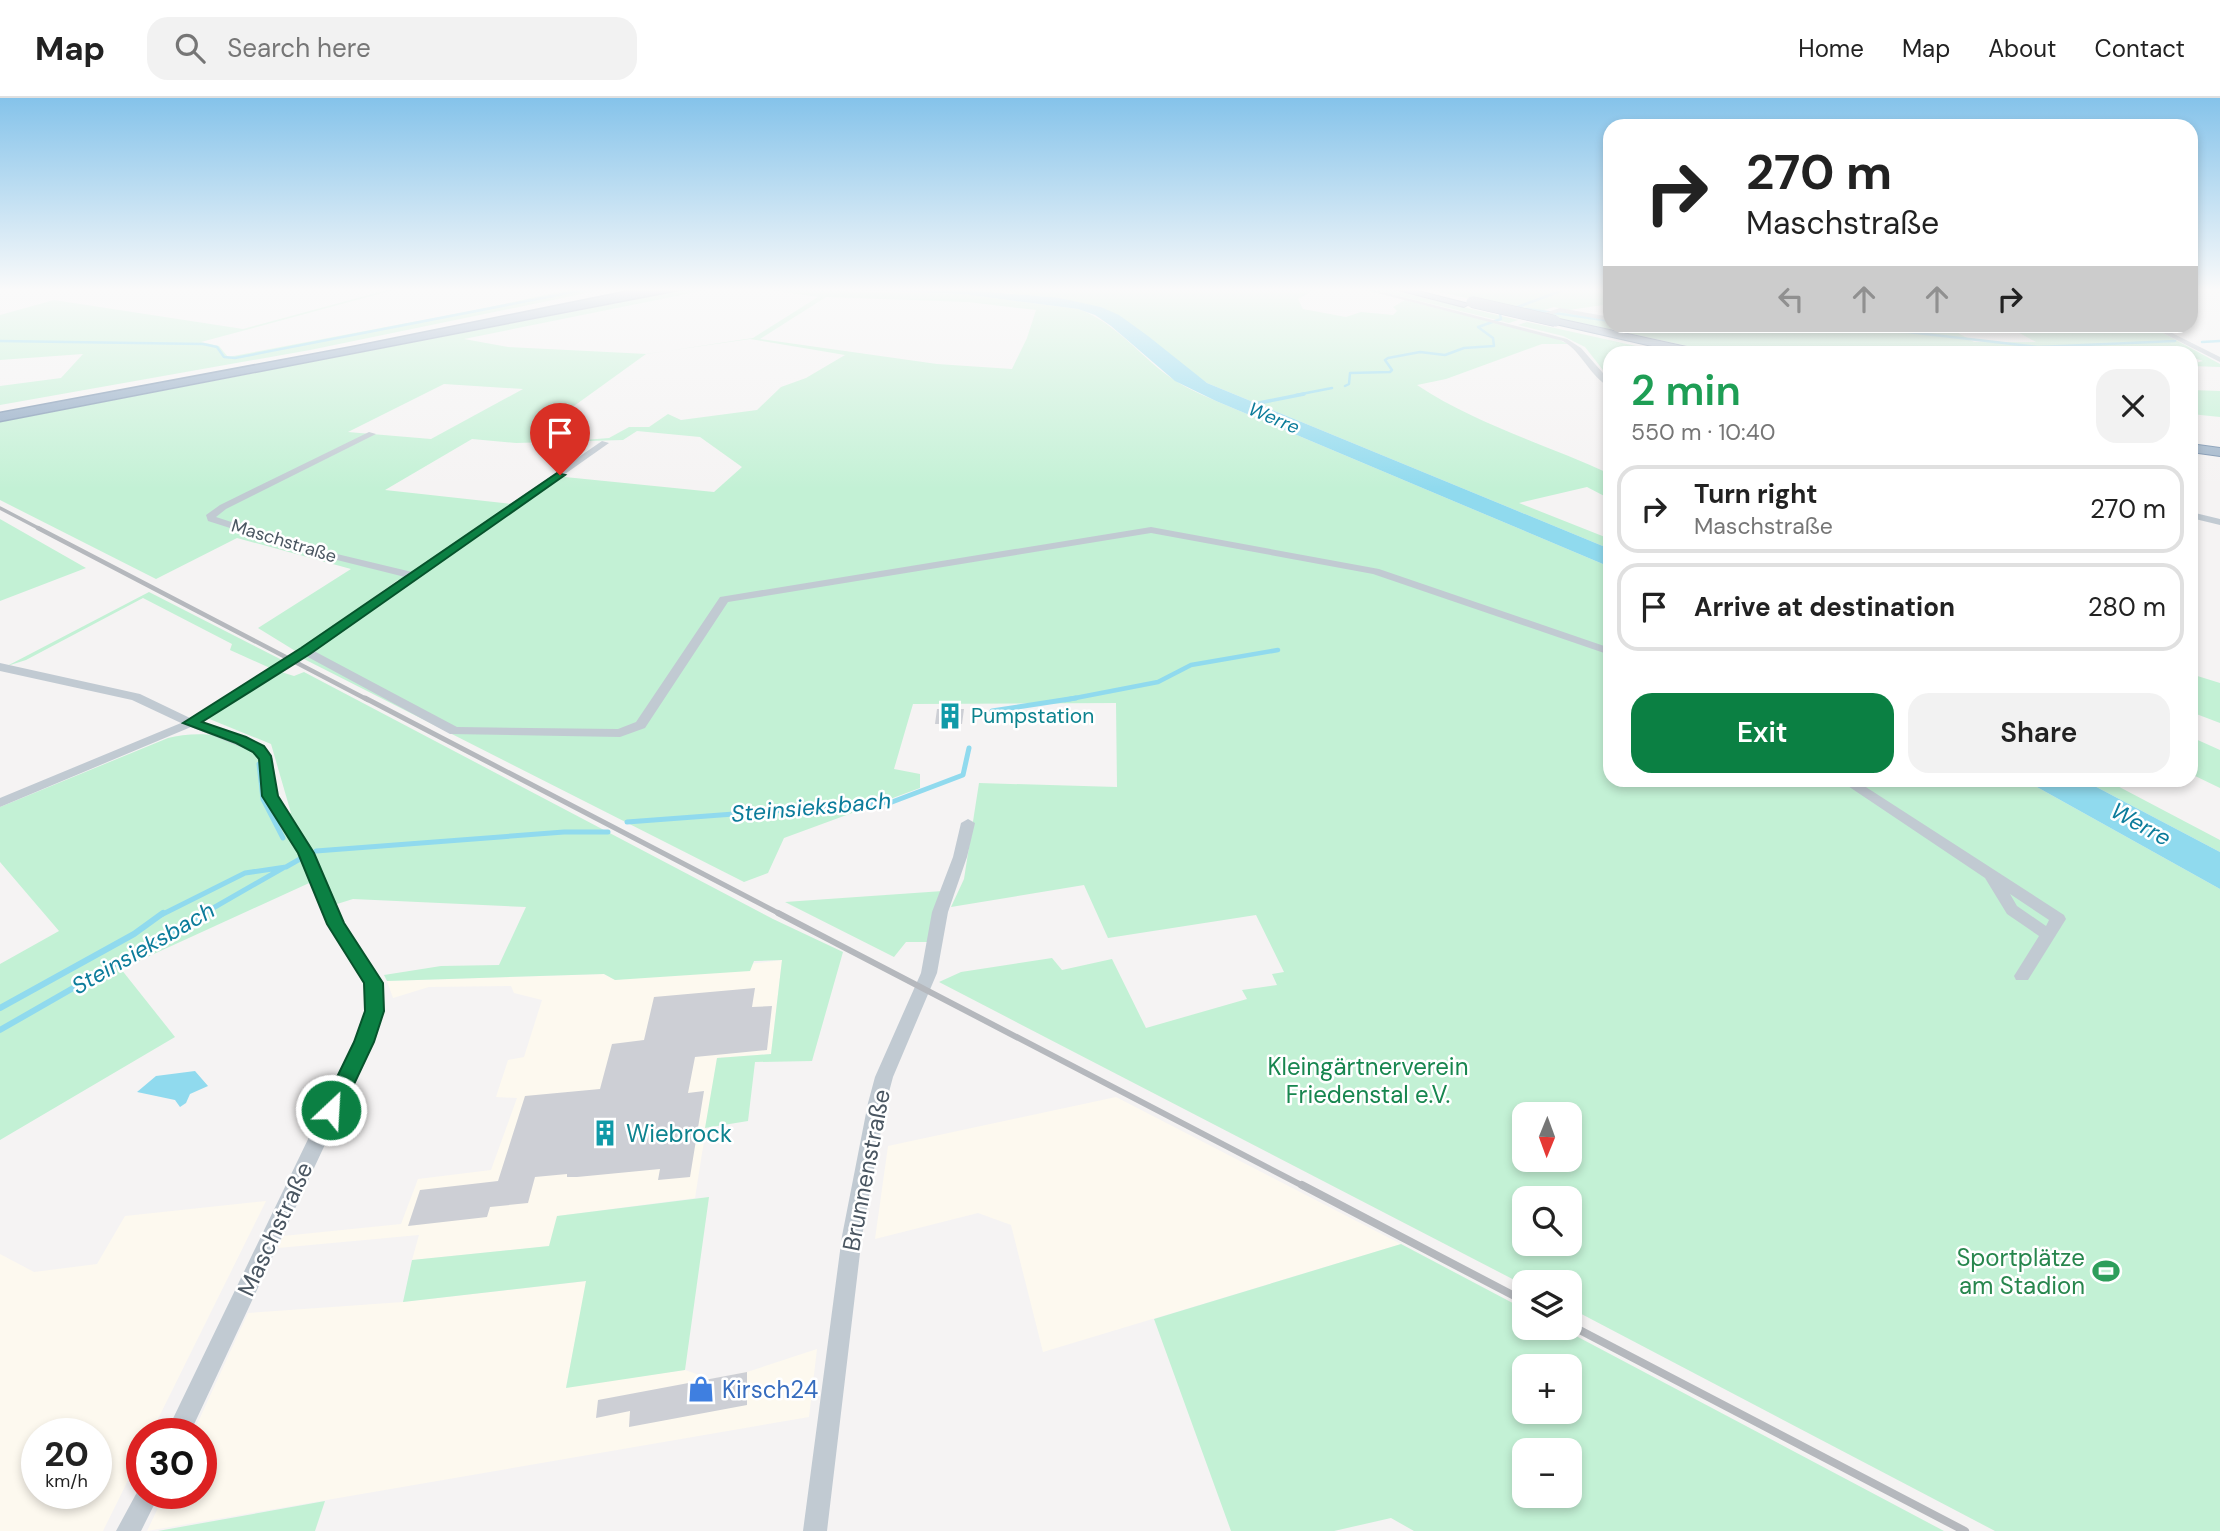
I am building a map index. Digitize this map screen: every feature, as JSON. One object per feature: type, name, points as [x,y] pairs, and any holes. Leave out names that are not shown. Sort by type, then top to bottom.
[{"type":"highway","points":[[0,410],[296,356]]},
{"type":"highway","points":[[0,417],[322,356]]},
{"type":"highway","points":[[2198,444],[2220,447]]},
{"type":"street","points":[[1585,356],[1593,370],[1603,379]]},
{"type":"street","name":"Maschstraße","points":[[372,434],[223,507],[211,515],[211,519],[309,550],[414,576]]},
{"type":"street","points":[[0,803],[191,723],[306,651],[605,443]]},
{"type":"street","points":[[2198,517],[2220,522]]},
{"type":"street","points":[[306,651],[455,731],[620,733],[641,725],[724,599],[1151,530],[1375,571],[1603,650]]},
{"type":"street","name":"Maschstraße","points":[[0,667],[136,697],[191,723],[241,740],[258,749],[266,759],[270,796],[306,853],[335,924],[374,983],[376,996],[364,1042],[185,1418]]},
{"type":"street","points":[[1855,787],[1989,873],[2012,910],[2047,933],[2032,965],[2022,976]]},
{"type":"street","name":"Brunnenstraße","points":[[815,1531],[852,1236],[877,1103],[884,1077],[929,973],[940,912],[960,857],[968,823]]},
{"type":"street","points":[[128,1531],[140,1509]]},
{"type":"shaded area","points":[[782,960],[771,1054],[717,1058],[695,1198],[558,1216],[550,1246],[412,1260],[419,1235],[278,1248],[283,1236],[401,1224],[418,1179],[491,1170],[517,1098],[496,1097],[508,1060],[524,1057],[542,1000],[514,993],[511,986],[429,987],[393,998],[387,981],[604,974],[615,980]]},
{"type":"shaded area","points":[[1116,1097],[1401,1244],[1043,1352],[1011,1225],[978,1213],[875,1239],[888,1146]]},
{"type":"shaded area","points":[[266,1201],[158,1418],[126,1418],[126,1484],[103,1531],[0,1531],[0,1254],[34,1272],[97,1264],[125,1216]]},
{"type":"shaded area","points":[[587,1281],[566,1387],[685,1370],[711,1379],[747,1372],[817,1349],[809,1417],[147,1531],[157,1509],[217,1509],[217,1418],[200,1418],[248,1313],[403,1302]]},
{"type":"green space","points":[[0,356],[57,356],[0,360]]},
{"type":"green space","points":[[81,356],[277,356],[0,405],[0,386],[61,378]]},
{"type":"green space","name":"Kleingärtnerverein Friedenstal e.V.","points":[[343,356],[643,356],[549,424],[584,440],[609,438],[629,427],[649,427],[668,414],[681,420],[757,410],[781,387],[806,378],[844,356],[879,356],[937,364],[1012,369],[1018,356],[1144,356],[1163,372],[1196,392],[1603,564],[1603,787],[2037,787],[2220,889],[2220,1531],[1995,1531],[1582,1314],[1582,1270],[1512,1270],[1512,1279],[939,982],[961,972],[1052,958],[1062,970],[1112,959],[1146,1028],[1247,999],[1242,990],[1277,985],[1272,974],[1284,972],[1256,915],[1108,938],[1084,885],[951,907],[964,879],[979,783],[1117,787],[1116,703],[913,704],[894,769],[920,774],[920,788],[784,838],[768,873],[744,882],[302,658],[411,581],[398,580],[297,652],[258,628],[351,569],[237,538],[156,579],[0,500],[0,422]],"holes":[[[444,384],[523,389],[431,439],[348,432]],[[637,431],[700,437],[742,467],[714,492],[555,476],[513,504],[385,490],[472,439],[516,443],[623,440]]]},
{"type":"green space","points":[[1169,356],[1509,356],[1446,379],[1417,385],[1463,412],[1603,471],[1603,495],[1587,487],[1519,503],[1603,536],[1603,546],[1207,383]]},
{"type":"green space","points":[[1592,356],[1603,356],[1603,370]]},
{"type":"green space","points":[[2198,356],[2205,356],[2220,364],[2220,367],[2198,366],[2198,362],[2203,361],[2198,359]]},
{"type":"green space","points":[[2198,390],[2220,391],[2220,417],[2198,415]]},
{"type":"green space","points":[[0,519],[86,568],[0,601]]},
{"type":"green space","points":[[149,592],[284,661],[270,668],[230,650],[232,644],[143,598],[26,660],[7,666]]},
{"type":"green space","points":[[278,671],[294,676],[304,672],[773,919],[843,952],[812,1061],[755,1062],[748,1121],[705,1128],[717,1058],[771,1054],[782,960],[754,961],[750,971],[615,980],[604,974],[387,981],[384,975],[441,966],[499,965],[526,907],[353,899],[337,904],[318,879],[121,969],[175,1037],[0,1140],[0,964],[59,931],[0,862],[0,807],[168,738],[204,734],[230,738],[252,749],[265,770],[274,811],[291,813],[271,744],[207,718]]},
{"type":"green space","points":[[2198,676],[2220,683],[2220,723],[2198,715]]},
{"type":"green space","points":[[2198,740],[2220,750],[2220,788],[2198,777]]},
{"type":"green space","points":[[2096,787],[2119,787],[2220,840],[2220,852]]},
{"type":"green space","points":[[943,891],[927,942],[906,942],[894,957],[785,902]]},
{"type":"green space","points":[[709,1197],[685,1370],[566,1388],[586,1281],[403,1302],[412,1260],[549,1246],[557,1216]]},
{"type":"green space","points":[[1401,1244],[1512,1303],[1512,1340],[1582,1339],[1944,1531],[1414,1531],[1391,1518],[1334,1531],[1231,1531],[1154,1319]]},
{"type":"green space","points":[[325,1501],[315,1531],[158,1531]]},
{"type":"water","name":"Werre","points":[[1146,356],[1173,356],[1207,383],[1603,546],[1603,564],[1216,401],[1175,381]]},
{"type":"water","name":"Werre","points":[[2037,787],[2096,787],[2220,852],[2220,889]]},
{"type":"water","points":[[195,1071],[208,1086],[190,1094],[186,1103],[180,1107],[175,1100],[137,1092],[156,1076]]},
{"type":"building","name":"Pumpstation","points":[[937,709],[964,709],[962,724],[935,724]]},
{"type":"building","name":"Wiebrock","points":[[755,988],[752,1007],[772,1006],[767,1050],[695,1057],[688,1093],[704,1091],[690,1177],[658,1180],[660,1169],[577,1177],[567,1177],[567,1174],[535,1177],[528,1203],[490,1207],[487,1217],[408,1226],[420,1190],[498,1181],[525,1096],[600,1089],[612,1044],[644,1040],[654,997]]},
{"type":"building","name":"Kirsch24","points":[[747,1372],[747,1405],[629,1427],[630,1411],[596,1418],[598,1400]]},
{"type":"waterway","points":[[223,356],[235,358],[246,356]]},
{"type":"waterway","points":[[1345,386],[1349,384],[1350,373],[1390,372],[1392,370],[1385,360],[1399,356]]},
{"type":"waterway","points":[[1296,395],[1332,388]]},
{"type":"waterway","name":"Werre","points":[[1249,405],[1304,394]]},
{"type":"waterway","name":"Steinsieksbach","points":[[1073,699],[1158,682],[1191,665],[1278,650]]},
{"type":"waterway","name":"Steinsieksbach","points":[[992,711],[1073,699]]},
{"type":"waterway","name":"Steinsieksbach","points":[[1065,700],[1073,699]]},
{"type":"waterway","name":"Steinsieksbach","points":[[627,822],[892,802],[963,775],[969,748]]},
{"type":"waterway","points":[[259,764],[263,799],[283,838]]},
{"type":"waterway","name":"Steinsieksbach","points":[[316,851],[564,832],[608,832]]},
{"type":"waterway","name":"Steinsieksbach","points":[[161,915],[245,873],[286,867],[300,859]]},
{"type":"waterway","name":"Steinsieksbach","points":[[201,915],[283,868]]},
{"type":"waterway","name":"Steinsieksbach","points":[[0,1008],[134,934],[163,913]]},
{"type":"waterway","name":"Steinsieksbach","points":[[0,1030],[204,913]]},
{"type":"railway","points":[[0,508],[42,530]]},
{"type":"railway","points":[[38,528],[368,700]]},
{"type":"railway","points":[[365,698],[782,915]]},
{"type":"railway","points":[[778,913],[1305,1187]]},
{"type":"railway","points":[[1302,1185],[1512,1295]]},
{"type":"railway","points":[[1582,1331],[1965,1531]]},
{"type":"place","name":"Pumpstation","points":[[950,716]]},
{"type":"place","name":"Wiebrock","points":[[605,1133]]},
{"type":"place","name":"Sportplätze am Stadion","points":[[2106,1271]]},
{"type":"place","name":"Kirsch24","points":[[701,1389]]},
{"type":"route","points":[[331,1110],[364,1042],[374,1011],[374,983],[335,924],[306,853],[270,796],[266,759],[258,749],[241,740],[191,723],[306,651],[560,475]]}]
